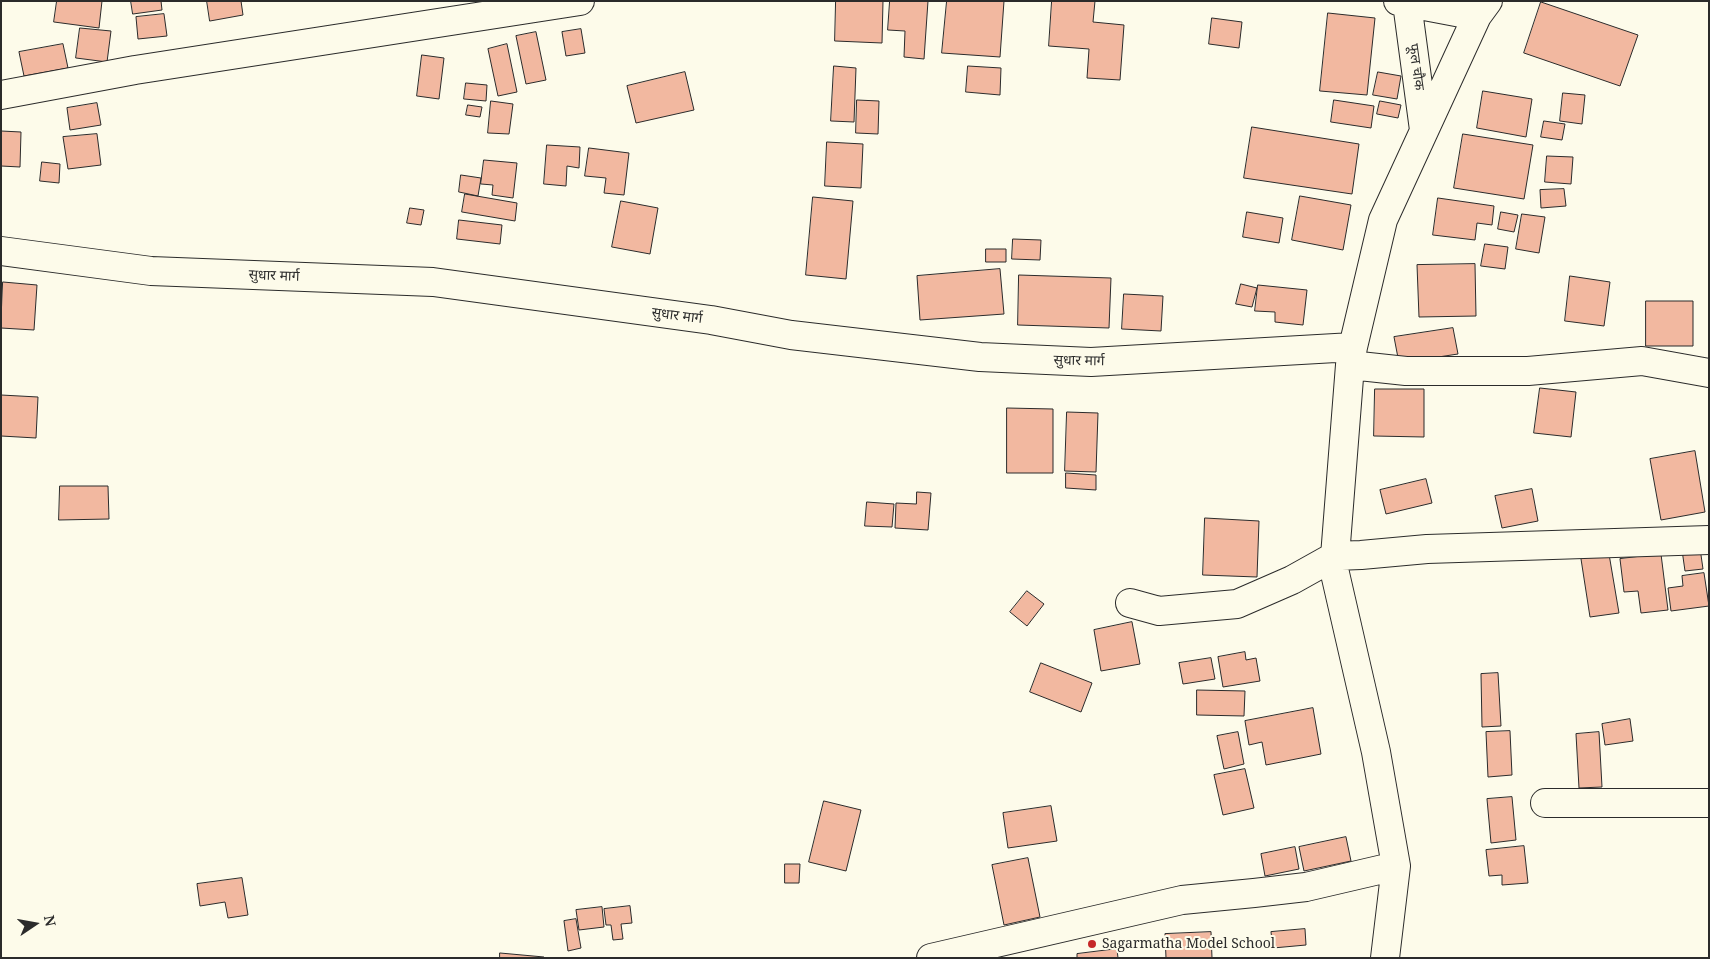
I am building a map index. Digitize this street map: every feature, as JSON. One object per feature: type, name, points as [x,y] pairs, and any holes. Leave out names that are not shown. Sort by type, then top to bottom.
[{"type":"street","points":[[1,95],[135,70],[580,1]]},
{"type":"street","points":[[1384,958],[1396,866],[1376,752],[1334,569],[1352,356],[1383,220],[1483,8],[1403,2]]},
{"type":"street","name":"फूल चौक","points":[[1403,2],[1424,130]]},
{"type":"street","name":"सुधार मार्ग","points":[[1,250],[151,271],[434,282],[711,320],[791,335],[980,357],[1091,362],[1352,356],[1406,371],[1528,371],[1642,360],[1709,373]]},
{"type":"street","points":[[1130,603],[1159,611],[1237,604],[1292,580],[1335,556],[1362,556],[1427,549],[1709,540]]},
{"type":"street","points":[[1545,803],[1709,804]]},
{"type":"street","points":[[931,958],[1182,900],[1254,894],[1306,887],[1396,866]]},
{"type":"building","points":[[57,1],[102,1],[99,28],[54,22]]},
{"type":"building","points":[[131,1],[161,1],[162,10],[133,14]]},
{"type":"building","points":[[207,1],[241,1],[243,15],[210,21]]},
{"type":"building","points":[[836,1],[883,1],[882,43],[835,41]]},
{"type":"building","points":[[890,1],[928,1],[924,59],[904,57],[905,31],[888,30]]},
{"type":"building","points":[[947,1],[1004,1],[1000,57],[942,53]]},
{"type":"building","points":[[1052,1],[1095,1],[1093,22],[1124,25],[1120,80],[1087,78],[1089,49],[1049,46]]},
{"type":"building","points":[[1541,2],[1638,35],[1620,86],[1524,53]]},
{"type":"building","points":[[1328,13],[1375,18],[1367,95],[1320,91]]},
{"type":"building","points":[[164,14],[167,36],[138,39],[136,17]]},
{"type":"building","points":[[1212,18],[1242,22],[1239,48],[1209,44]]},
{"type":"building","points":[[80,28],[111,31],[107,62],[76,58]]},
{"type":"building","points":[[581,29],[585,53],[566,56],[562,32]]},
{"type":"building","points":[[536,32],[546,80],[526,84],[516,36]]},
{"type":"building","points":[[63,44],[68,68],[24,76],[19,52]]},
{"type":"building","points":[[507,44],[517,92],[498,96],[488,49]]},
{"type":"building","points":[[422,55],[444,58],[439,99],[417,96]]},
{"type":"building","points":[[834,66],[856,68],[854,122],[831,121]]},
{"type":"building","points":[[968,66],[1001,68],[1000,95],[966,92]]},
{"type":"building","points":[[685,72],[694,110],[636,123],[627,86]]},
{"type":"building","points":[[1378,72],[1401,76],[1397,99],[1373,95]]},
{"type":"building","points":[[466,83],[487,85],[486,101],[464,99]]},
{"type":"building","points":[[1483,91],[1532,99],[1526,137],[1477,128]]},
{"type":"building","points":[[1563,93],[1585,95],[1582,124],[1560,121]]},
{"type":"building","points":[[857,100],[879,101],[878,134],[856,133]]},
{"type":"building","points":[[1334,100],[1374,106],[1371,128],[1331,122]]},
{"type":"building","points":[[491,101],[513,104],[509,134],[488,133]]},
{"type":"building","points":[[1380,101],[1401,105],[1398,118],[1377,114]]},
{"type":"building","points":[[97,103],[101,125],[70,130],[67,108]]},
{"type":"building","points":[[468,105],[482,107],[480,117],[466,115]]},
{"type":"building","points":[[1544,121],[1565,124],[1562,140],[1541,137]]},
{"type":"building","points":[[1252,127],[1359,144],[1352,194],[1244,178]]},
{"type":"building","points":[[1,131],[21,132],[20,167],[1,166]]},
{"type":"building","points":[[97,134],[101,165],[68,169],[63,137]]},
{"type":"building","points":[[1463,134],[1533,145],[1524,199],[1454,188]]},
{"type":"building","points":[[827,142],[863,144],[861,188],[825,186]]},
{"type":"building","points":[[547,145],[580,147],[579,168],[567,166],[566,186],[544,184]]},
{"type":"building","points":[[589,148],[629,153],[624,195],[604,193],[606,178],[585,176]]},
{"type":"building","points":[[1547,156],[1573,157],[1571,184],[1545,182]]},
{"type":"building","points":[[484,160],[517,163],[513,198],[492,195],[493,185],[481,184]]},
{"type":"building","points":[[42,162],[60,164],[59,183],[40,181]]},
{"type":"building","points":[[461,175],[481,178],[478,196],[459,192]]},
{"type":"building","points":[[1564,189],[1566,206],[1541,208],[1540,190]]},
{"type":"building","points":[[465,194],[517,203],[515,221],[462,212]]},
{"type":"building","points":[[1300,196],[1351,205],[1343,250],[1292,240]]},
{"type":"building","points":[[813,197],[853,201],[846,279],[806,275]]},
{"type":"building","points":[[1438,198],[1494,206],[1492,225],[1477,223],[1475,240],[1433,235]]},
{"type":"building","points":[[621,201],[658,208],[650,254],[612,247]]},
{"type":"building","points":[[410,208],[424,210],[421,225],[407,223]]},
{"type":"building","points":[[1247,212],[1283,218],[1279,243],[1243,237]]},
{"type":"building","points":[[1501,212],[1518,215],[1514,232],[1498,229]]},
{"type":"building","points":[[1522,214],[1545,217],[1539,253],[1516,249]]},
{"type":"building","points":[[459,220],[502,225],[500,244],[457,239]]},
{"type":"building","points":[[1013,239],[1041,240],[1040,260],[1012,259]]},
{"type":"building","points":[[1485,244],[1508,247],[1505,269],[1481,266]]},
{"type":"building","points":[[986,249],[1006,249],[1006,262],[986,262]]},
{"type":"building","points":[[1475,264],[1476,316],[1419,317],[1417,265]]},
{"type":"building","points":[[1000,269],[1004,314],[920,320],[917,276]]},
{"type":"building","points":[[1019,275],[1111,278],[1109,328],[1018,325]]},
{"type":"building","points":[[1570,276],[1610,282],[1604,326],[1565,321]]},
{"type":"building","points":[[3,282],[37,285],[34,330],[1,328]]},
{"type":"building","points":[[1241,284],[1257,288],[1252,307],[1236,304]]},
{"type":"building","points":[[1258,285],[1307,290],[1303,325],[1275,322],[1275,312],[1255,311]]},
{"type":"building","points":[[1124,294],[1163,296],[1161,331],[1122,329]]},
{"type":"building","points":[[1646,301],[1693,301],[1693,346],[1646,346]]},
{"type":"building","points":[[1453,328],[1458,354],[1399,363],[1394,337]]},
{"type":"building","points":[[1540,388],[1576,392],[1571,437],[1534,433]]},
{"type":"building","points":[[1375,389],[1424,389],[1424,437],[1374,436]]},
{"type":"building","points":[[1,395],[38,397],[36,438],[1,436]]},
{"type":"building","points":[[1007,408],[1053,409],[1053,473],[1007,473]]},
{"type":"building","points":[[1067,412],[1098,413],[1096,472],[1065,471]]},
{"type":"building","points":[[1695,451],[1705,512],[1661,520],[1650,459]]},
{"type":"building","points":[[1066,473],[1096,475],[1096,490],[1066,488]]},
{"type":"building","points":[[1426,479],[1432,503],[1386,514],[1380,490]]},
{"type":"building","points":[[60,486],[108,486],[109,519],[59,520]]},
{"type":"building","points":[[1532,489],[1538,521],[1502,528],[1495,496]]},
{"type":"building","points":[[917,492],[931,493],[928,530],[895,528],[896,503],[916,504]]},
{"type":"building","points":[[867,502],[894,504],[892,527],[865,526]]},
{"type":"building","points":[[1205,518],[1259,521],[1257,577],[1203,575]]},
{"type":"building","points":[[1700,548],[1703,569],[1685,571],[1682,550]]},
{"type":"building","points":[[1609,554],[1619,613],[1590,617],[1581,559]]},
{"type":"building","points":[[1661,554],[1668,610],[1641,613],[1638,591],[1624,592],[1620,559]]},
{"type":"building","points":[[1704,573],[1709,606],[1671,611],[1668,588],[1683,586],[1682,576]]},
{"type":"building","points":[[1027,591],[1044,604],[1027,626],[1010,612]]},
{"type":"building","points":[[1132,622],[1140,664],[1101,671],[1094,630]]},
{"type":"building","points":[[1245,652],[1246,660],[1256,658],[1260,681],[1223,687],[1218,657]]},
{"type":"building","points":[[1211,658],[1215,679],[1183,684],[1179,663]]},
{"type":"building","points":[[1041,663],[1092,683],[1081,712],[1030,692]]},
{"type":"building","points":[[1498,673],[1501,726],[1482,727],[1481,674]]},
{"type":"building","points":[[1197,690],[1245,691],[1244,716],[1197,715]]},
{"type":"building","points":[[1313,708],[1321,754],[1266,765],[1262,742],[1249,745],[1245,721]]},
{"type":"building","points":[[1630,719],[1633,741],[1605,745],[1602,724]]},
{"type":"building","points":[[1510,731],[1512,775],[1488,777],[1486,732]]},
{"type":"building","points":[[1238,732],[1244,764],[1224,769],[1217,736]]},
{"type":"building","points":[[1599,732],[1602,787],[1579,788],[1576,734]]},
{"type":"building","points":[[1245,769],[1254,808],[1223,815],[1214,775]]},
{"type":"building","points":[[1512,797],[1516,840],[1491,843],[1487,799]]},
{"type":"building","points":[[824,801],[861,810],[846,871],[809,862]]},
{"type":"building","points":[[1051,806],[1057,841],[1008,848],[1003,813]]},
{"type":"building","points":[[1346,837],[1351,861],[1304,871],[1299,847]]},
{"type":"building","points":[[1524,846],[1528,883],[1502,885],[1502,875],[1489,876],[1486,850]]},
{"type":"building","points":[[1295,847],[1299,869],[1265,876],[1261,854]]},
{"type":"building","points":[[1028,858],[1040,917],[1004,925],[992,865]]},
{"type":"building","points":[[785,864],[800,864],[799,883],[785,883]]},
{"type":"building","points":[[242,878],[248,915],[228,918],[225,902],[200,906],[197,884]]},
{"type":"building","points":[[630,906],[632,923],[621,924],[623,939],[613,940],[611,925],[606,925],[604,909]]},
{"type":"building","points":[[602,907],[604,927],[579,930],[576,910]]},
{"type":"building","points":[[576,919],[581,948],[568,951],[564,921]]},
{"type":"building","points":[[1305,929],[1306,945],[1273,948],[1271,932]]},
{"type":"building","points":[[1211,932],[1212,958],[1166,958],[1165,934]]},
{"type":"building","points":[[1117,949],[1118,958],[1077,958],[1077,954]]},
{"type":"building","points":[[500,953],[544,957],[544,958],[500,958]]},
{"type":"place","name":"Sagarmatha Model School","points":[[1092,944]]}]
